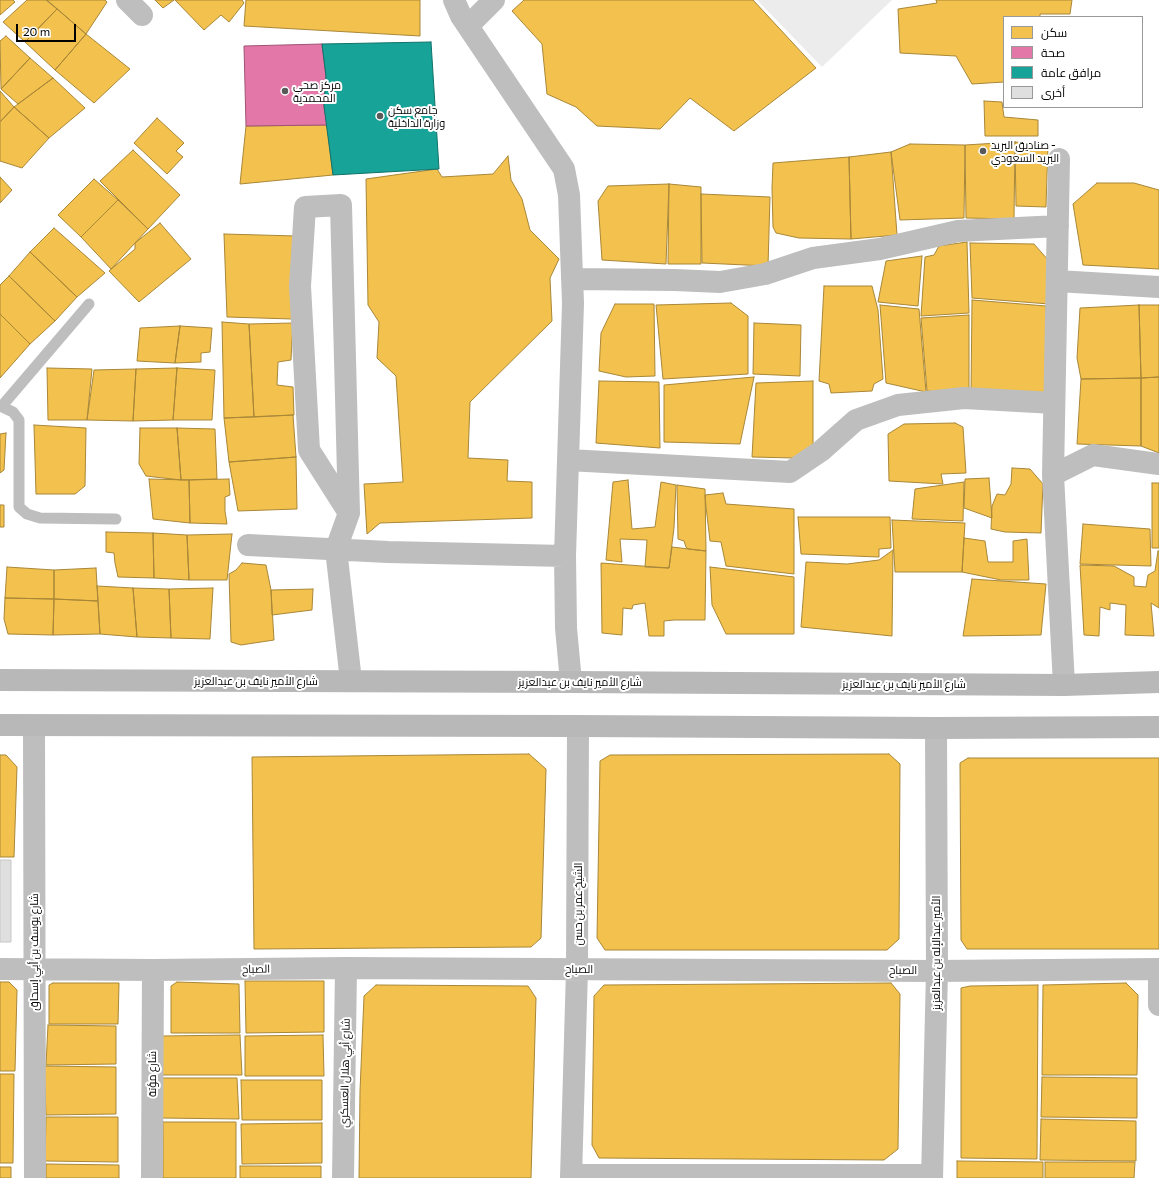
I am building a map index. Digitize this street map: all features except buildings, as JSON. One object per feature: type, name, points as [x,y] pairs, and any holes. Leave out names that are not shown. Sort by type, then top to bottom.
[{"type":"street","points":[[454,0],[461,16],[564,169],[569,195],[573,303],[565,556],[566,628],[571,682]]},
{"type":"street","points":[[468,26],[494,0]]},
{"type":"street","points":[[1059,160],[1053,476],[1064,685]]},
{"type":"street","points":[[349,513],[309,450],[300,286],[305,208],[341,205],[349,513],[336,549],[351,681]]},
{"type":"street","points":[[572,279],[720,282],[765,274],[813,258],[880,249],[958,231],[1058,226]]},
{"type":"street","points":[[1057,281],[1159,287]]},
{"type":"street","points":[[568,460],[790,472],[821,451],[856,420],[898,405],[964,398],[1054,403]]},
{"type":"street","points":[[1053,476],[1093,455],[1159,464]]},
{"type":"street","points":[[248,545],[388,552],[565,556]]},
{"type":"street","name":"شارع الأمير نايف بن عبدالعزيز","points":[[0,680],[1064,685],[1159,682]]},
{"type":"street","points":[[0,725],[1159,728]]},
{"type":"street","name":"شارع يوسف بن أبي إسحاق","points":[[34,726],[34,1178]]},
{"type":"street","name":"الشيخ عمر بن حسن","points":[[571,1176],[577,969],[578,726]]},
{"type":"street","name":"الأمير عبدالإله بن عبدالعزيز","points":[[932,1177],[937,971],[936,728]]},
{"type":"street","name":"الصباح","points":[[0,969],[153,970],[346,968],[937,971],[1159,969]]},
{"type":"street","name":"شارع أبي هلال العسكري","points":[[344,1178],[346,968]]},
{"type":"street","points":[[1159,969],[1159,1005]]},
{"type":"street","name":"شارع مؤتة","points":[[152,1178],[153,970]]},
{"type":"street","points":[[571,1176],[932,1177]]},
{"type":"lane","points":[[89,304],[1,406],[13,412],[19,420],[19,507],[27,514],[40,518],[116,519]]},
{"type":"shaded area","points":[[757,0],[892,0],[822,67]]},
{"type":"place","name":"مركز صحي المحمدية","points":[[285,91]]},
{"type":"place","name":"جامع سكن وزارة الداخلية","points":[[380,116]]},
{"type":"place","name":"صناديق البريد - البريد السعودي","points":[[983,151]]}]
